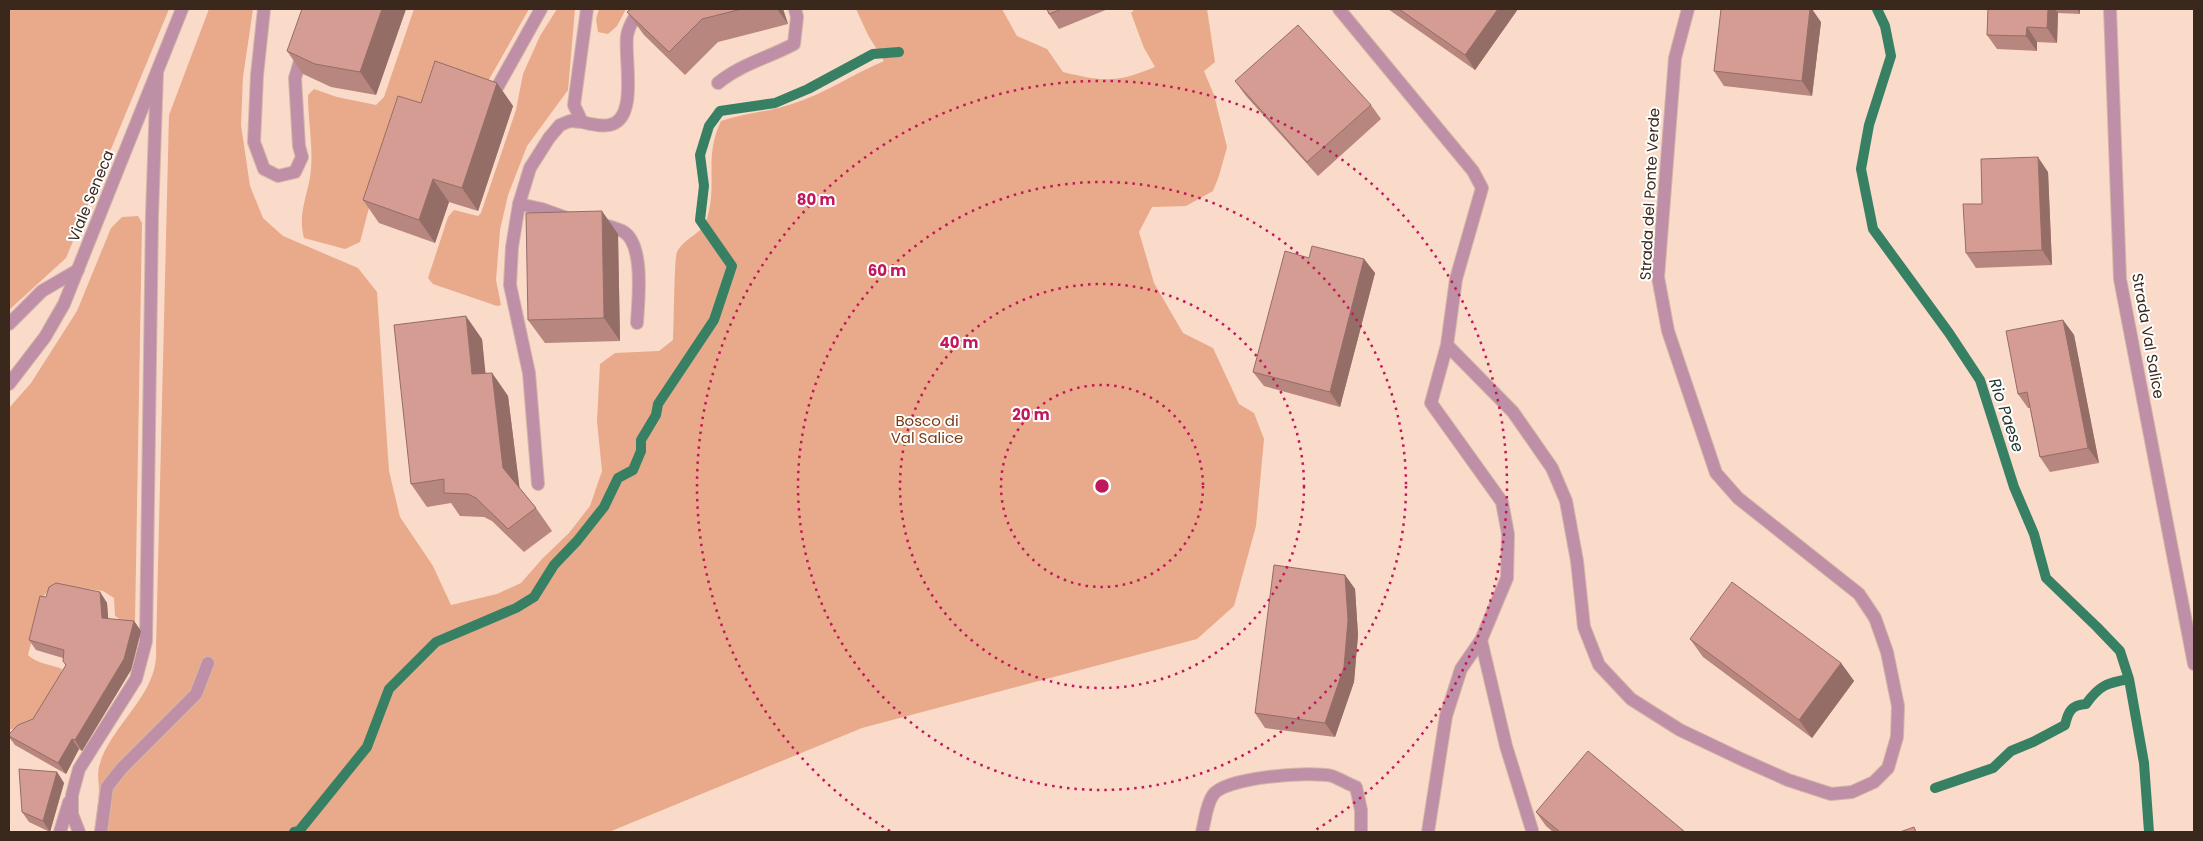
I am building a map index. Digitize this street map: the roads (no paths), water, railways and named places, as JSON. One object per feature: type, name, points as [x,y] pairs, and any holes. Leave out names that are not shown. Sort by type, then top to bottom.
[{"type":"street","name":"Viale Seneca","points":[[9,384],[45,337],[64,304],[182,9]]},
{"type":"street","points":[[264,9],[257,75],[254,142],[264,169],[278,176],[295,172],[302,157],[299,146],[295,78],[307,35]]},
{"type":"street","points":[[498,86],[541,9]]},
{"type":"street","points":[[582,122],[574,105],[587,9]]},
{"type":"street","points":[[538,484],[529,374],[510,285],[512,248],[519,204],[530,168],[549,138],[560,125],[570,121],[610,125],[619,121],[625,112],[628,91],[627,35],[641,9]]},
{"type":"street","points":[[718,83],[733,71],[772,56],[794,44],[796,9]]},
{"type":"street","points":[[1339,9],[1468,164],[1482,188],[1456,279],[1446,345],[1431,403],[1502,502],[1508,534],[1507,578],[1481,640],[1461,669],[1446,716],[1428,832]]},
{"type":"street","name":"Strada del Ponte Verde","points":[[1446,345],[1513,412],[1552,468],[1566,501],[1577,561],[1584,627],[1599,664],[1631,699],[1680,730],[1741,759],[1788,780],[1831,794],[1852,792],[1874,782],[1888,768],[1897,736],[1898,706],[1887,652],[1875,618],[1859,594],[1738,498],[1716,473],[1668,331],[1658,277],[1675,58],[1688,9]]},
{"type":"street","name":"Strada Val Salice","points":[[2110,9],[2120,279],[2194,664]]},
{"type":"street","points":[[60,832],[78,769],[136,679],[146,641],[152,215],[157,72]]},
{"type":"street","points":[[519,204],[542,209],[580,222],[598,223],[626,233],[636,250],[640,285],[637,323]]},
{"type":"street","points":[[9,324],[42,291],[78,270]]},
{"type":"street","points":[[1481,640],[1506,746],[1532,830]]},
{"type":"street","points":[[101,832],[107,787],[122,768],[196,694],[208,663]]},
{"type":"street","points":[[1202,832],[1212,796],[1221,787],[1262,778],[1302,774],[1331,776],[1356,787],[1361,810],[1361,832]]},
{"type":"street","points":[[72,795],[72,814],[79,832]]},
{"type":"waterway","name":"Rio Paese","points":[[1877,9],[1885,26],[1891,56],[1869,125],[1861,169],[1873,229],[1949,333],[1980,380],[2014,487],[2034,534],[2046,578],[2120,651],[2129,679],[2144,763],[2149,832]]},
{"type":"waterway","points":[[294,832],[299,831],[367,747],[389,689],[436,642],[516,608],[534,597],[554,565],[577,541],[604,507],[618,478],[633,470],[641,451],[641,440],[656,415],[658,404],[714,320],[732,266],[700,220],[704,186],[700,155],[709,126],[720,111],[775,103],[808,89],[873,54],[899,52]]},
{"type":"waterway","points":[[1935,788],[1993,768],[2011,751],[2065,725],[2071,710],[2086,704],[2099,689],[2114,682],[2129,679]]},
{"type":"park label","name":"Bosco di Val Salice","points":[[927,430]]}]
